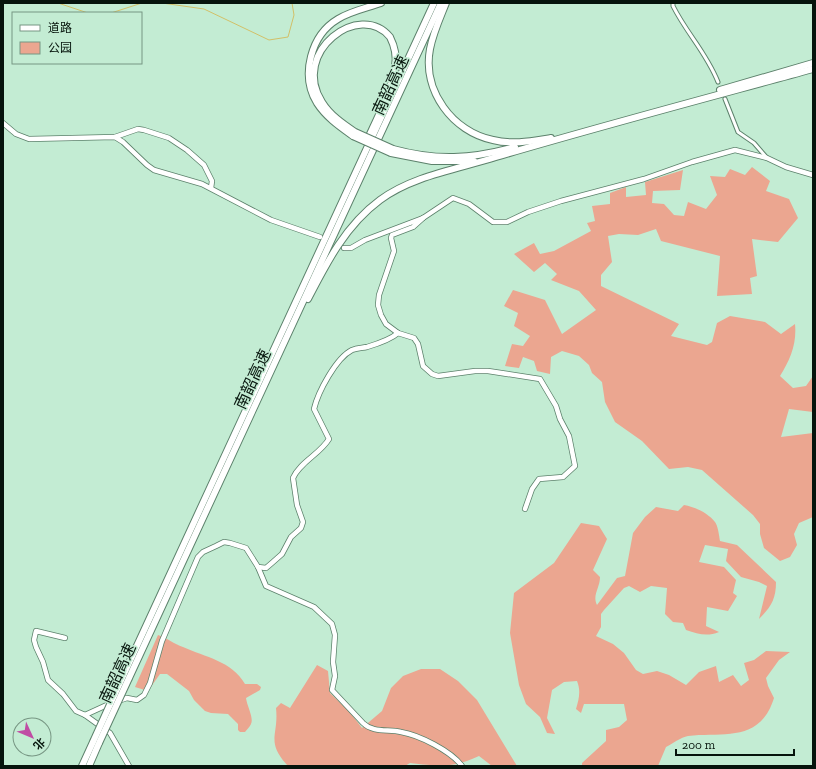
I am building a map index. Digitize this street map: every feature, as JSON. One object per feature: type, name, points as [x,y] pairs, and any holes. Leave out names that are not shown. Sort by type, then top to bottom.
[{"type":"highway","points":[[381,3],[352,12],[328,27],[313,49],[309,63],[311,90],[316,102],[325,114],[354,134],[392,151],[415,159],[439,162],[471,161],[498,157]]},
{"type":"highway","name":"南韶高速","points":[[82,766],[96,743],[434,3]]},
{"type":"highway","name":"南韶高速","points":[[126,677],[441,3]]},
{"type":"highway","points":[[446,3],[430,50],[429,65],[431,82],[444,109],[462,127],[493,140],[521,142],[555,137]]},
{"type":"highway","points":[[334,220],[347,186],[386,98],[396,64],[395,51],[387,33],[380,25],[363,19],[354,19],[343,22],[333,29],[324,39],[314,65],[314,79],[317,92],[322,102],[340,122],[354,134]]},
{"type":"highway","points":[[392,151],[427,157],[460,158],[497,152],[555,137],[813,63]]},
{"type":"highway","points":[[273,364],[336,247],[362,215],[381,198],[430,176],[813,70]]},
{"type":"highway","name":"南韶高速","points":[[89,766],[96,743]]},
{"type":"street","points":[[673,3],[673,6],[684,26],[704,52],[718,82]]},
{"type":"street","points":[[724,99],[738,132],[754,143],[767,158]]},
{"type":"street","points":[[3,123],[16,134],[28,139],[115,137],[138,129],[144,130],[169,138],[187,150],[204,165],[212,181],[211,188]]},
{"type":"street","points":[[115,137],[123,142],[147,166],[154,170],[188,179],[211,188],[271,220],[320,237]]},
{"type":"street","points":[[525,509],[532,489],[539,479],[563,476],[568,474],[575,466],[569,436],[560,419],[556,406],[544,385],[536,377],[488,371],[475,371],[438,376],[432,374],[423,366],[418,344],[414,338],[398,333],[386,324],[378,305],[382,284],[394,251],[391,238],[395,232],[413,227],[423,218],[453,198],[469,204],[493,222],[508,222],[528,212],[561,201],[644,179],[692,162],[735,150],[767,158],[786,167],[813,175]]},
{"type":"street","points":[[344,248],[351,248],[365,240],[423,218]]},
{"type":"street","points":[[258,567],[266,568],[282,554],[291,537],[301,528],[303,522],[297,505],[293,478],[295,473],[326,445],[329,439],[314,408],[319,394],[329,375],[351,350],[376,344],[393,337],[398,333]]},
{"type":"street","points":[[85,715],[109,704],[127,698],[137,700],[144,695],[150,684],[156,658],[162,641],[201,554],[224,542],[236,544],[246,548],[258,567],[266,586],[314,607],[332,624],[335,635],[333,662],[335,676],[332,690],[363,724],[368,728],[407,733],[448,752],[462,766]]},
{"type":"street","points":[[65,638],[36,631],[34,640],[43,662],[48,680],[64,694],[76,711],[85,715],[110,733],[128,766]]},
{"type":"green space","points":[[752,167],[770,181],[766,191],[789,199],[798,218],[778,242],[752,239],[757,276],[750,278],[752,294],[717,296],[720,256],[661,241],[656,229],[638,235],[619,234],[608,236],[612,262],[601,275],[601,286],[679,324],[671,336],[707,345],[712,342],[717,323],[730,316],[765,322],[781,334],[795,324],[795,338],[792,352],[780,376],[793,388],[806,386],[813,376],[813,412],[789,409],[781,437],[813,433],[813,517],[799,523],[794,534],[797,545],[790,557],[780,561],[764,548],[760,534],[760,524],[753,515],[702,470],[688,467],[669,469],[642,441],[615,422],[605,402],[602,382],[592,373],[589,365],[579,356],[562,351],[551,357],[550,374],[537,371],[534,361],[523,357],[519,368],[505,366],[512,344],[523,346],[530,336],[514,326],[518,313],[504,306],[513,290],[545,300],[562,334],[596,310],[579,291],[551,280],[557,274],[545,263],[534,272],[514,254],[534,243],[540,254],[554,251],[591,231],[587,223],[595,221],[592,206],[610,204],[610,193],[626,187],[626,197],[646,195],[645,182],[683,170],[680,190],[653,191],[652,203],[664,204],[674,215],[684,216],[688,202],[706,209],[717,195],[710,176],[725,177],[730,169],[745,175]]},
{"type":"green space","points":[[684,505],[697,509],[709,516],[716,524],[720,541],[737,545],[776,582],[774,598],[770,607],[759,619],[767,586],[741,577],[726,561],[728,549],[705,545],[699,562],[724,567],[736,580],[733,593],[737,596],[728,611],[707,607],[706,626],[719,632],[706,635],[699,634],[686,630],[683,623],[673,622],[665,614],[667,588],[651,586],[640,592],[629,586],[624,588],[601,614],[601,627],[596,636],[613,644],[624,653],[636,670],[643,674],[657,671],[669,675],[686,685],[699,672],[716,666],[719,682],[733,675],[741,686],[749,680],[744,663],[754,660],[766,651],[790,652],[779,660],[766,678],[774,698],[768,712],[760,722],[750,729],[727,734],[688,736],[682,738],[666,747],[658,766],[582,766],[582,763],[606,741],[606,730],[619,727],[627,720],[624,704],[584,704],[581,713],[576,709],[579,695],[577,681],[564,682],[552,690],[547,718],[555,734],[547,733],[540,717],[526,704],[519,685],[510,633],[514,593],[554,563],[581,523],[599,526],[607,539],[593,570],[600,577],[595,598],[597,605],[617,578],[625,576],[633,533],[645,517],[656,507],[678,511]]},
{"type":"green space","points":[[158,635],[225,665],[240,676],[245,684],[257,684],[261,687],[260,690],[246,698],[252,721],[245,732],[240,732],[238,730],[238,724],[228,714],[211,713],[205,711],[194,700],[189,691],[167,674],[160,674],[148,691],[135,687]]},
{"type":"green space","points":[[317,665],[328,671],[330,693],[349,711],[362,728],[382,711],[391,688],[403,676],[421,669],[440,669],[458,681],[477,700],[517,766],[492,766],[479,756],[460,763],[444,766],[410,763],[405,766],[288,766],[281,757],[275,744],[276,708],[281,703],[290,708]]},
{"type":"waterway","points":[[58,3],[85,12]]},
{"type":"waterway","points":[[114,12],[142,3]]},
{"type":"waterway","points":[[162,3],[204,9],[269,40],[288,37],[294,15],[292,3]]},
{"type":"tunnel","points":[[718,82],[725,99]]}]
